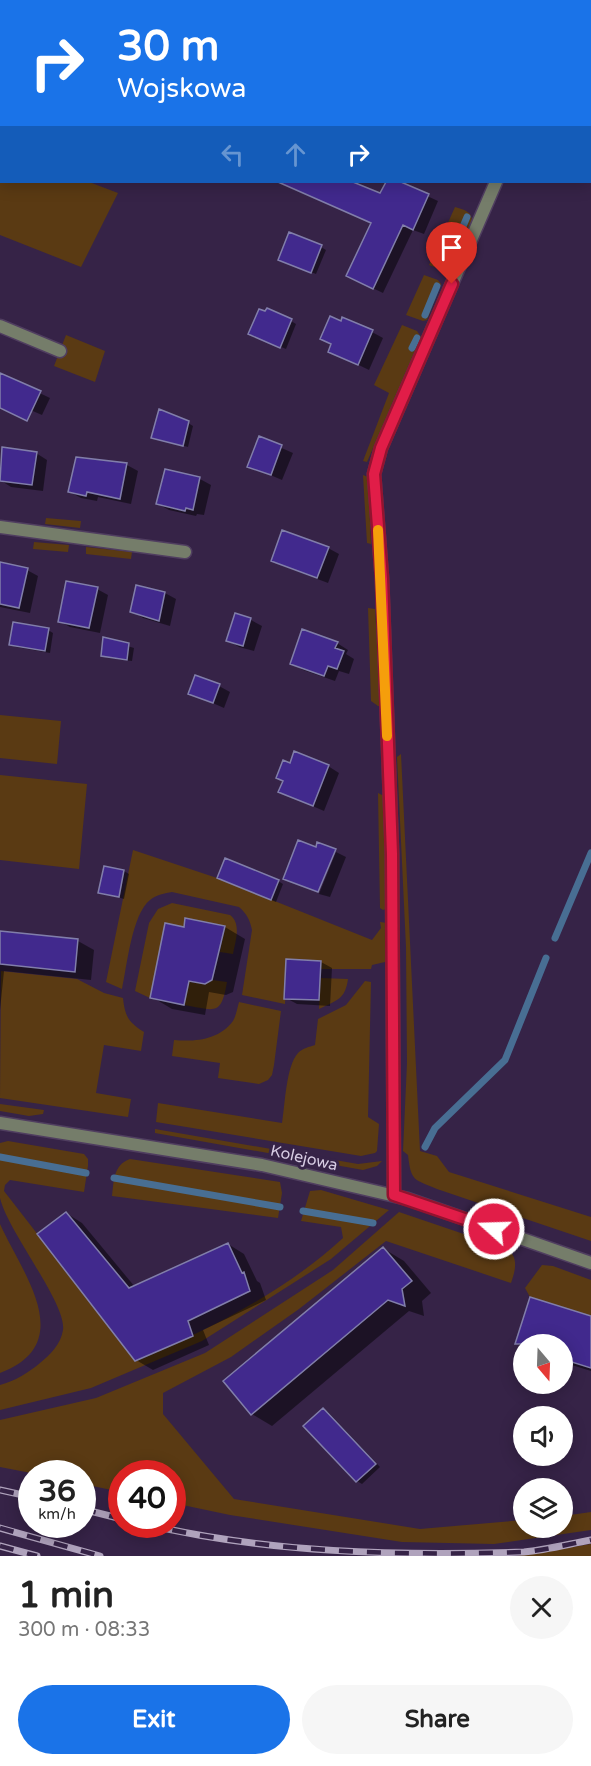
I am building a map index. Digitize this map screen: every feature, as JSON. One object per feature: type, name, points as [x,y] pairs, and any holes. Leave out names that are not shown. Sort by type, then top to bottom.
[{"type":"street","points":[[394,1195],[391,842],[382,579],[374,474],[381,448],[496,183]]},
{"type":"street","points":[[0,326],[60,351]]},
{"type":"street","points":[[0,527],[185,552]]},
{"type":"street","name":"Kolejowa","points":[[0,1123],[262,1165],[394,1195],[591,1263]]},
{"type":"shaded area","points":[[0,183],[92,183],[118,193],[81,267],[0,235]]},
{"type":"shaded area","points":[[455,207],[469,213],[472,221],[450,269],[445,271],[429,265]]},
{"type":"shaded area","points":[[424,275],[438,280],[441,284],[427,320],[423,321],[406,315]]},
{"type":"shaded area","points":[[402,325],[417,331],[421,337],[367,462],[363,461],[389,393],[374,385]]},
{"type":"shaded area","points":[[66,335],[105,351],[95,382],[54,366]]},
{"type":"shaded area","points":[[363,475],[368,477],[371,544],[367,543]]},
{"type":"shaded area","points":[[46,518],[81,521],[80,528],[45,524]]},
{"type":"shaded area","points":[[34,542],[69,545],[68,552],[33,549]]},
{"type":"shaded area","points":[[86,547],[132,552],[131,559],[86,554]]},
{"type":"shaded area","points":[[368,608],[375,609],[381,706],[371,701]]},
{"type":"shaded area","points":[[0,715],[61,721],[57,764],[0,758]]},
{"type":"shaded area","points":[[401,754],[420,1151],[437,1156],[449,1172],[591,1217],[591,1241],[437,1189],[412,1175],[408,1155],[403,1151],[407,1063],[406,947],[397,757]]},
{"type":"shaded area","points":[[0,775],[87,784],[79,869],[0,860]]},
{"type":"shaded area","points":[[378,793],[384,796],[385,800],[388,908],[383,910],[380,908]]},
{"type":"shaded area","points":[[133,850],[217,878],[372,940],[381,928],[380,922],[387,923],[390,955],[385,962],[372,965],[371,969],[321,969],[321,961],[287,959],[285,1004],[242,995],[252,930],[246,915],[239,907],[172,892],[150,900],[144,907],[131,941],[122,989],[106,982]]},
{"type":"shaded area","points":[[172,903],[230,915],[237,928],[233,954],[220,952],[225,926],[186,918],[184,927],[165,923],[150,998],[135,991],[149,923],[158,909]]},
{"type":"shaded area","points":[[1,971],[77,979],[104,993],[123,998],[128,1018],[144,1032],[141,1051],[104,1045],[96,1093],[131,1099],[128,1117],[0,1098]]},
{"type":"shaded area","points":[[320,978],[348,979],[342,995],[319,1009]]},
{"type":"shaded area","points":[[212,980],[227,982],[219,1006],[210,1009],[184,1005],[189,982],[205,984]]},
{"type":"shaded area","points":[[365,981],[371,982],[368,1117],[379,1124],[375,1153],[361,1156],[156,1122],[158,1103],[282,1123],[288,1076],[294,1059],[302,1050],[315,1045],[318,1019],[346,1005]]},
{"type":"shaded area","points":[[239,1002],[281,1011],[274,1065],[272,1075],[268,1080],[259,1084],[218,1078],[220,1063],[172,1056],[174,1040],[190,1041],[214,1036],[221,1032],[234,1019]]},
{"type":"shaded area","points":[[0,1104],[44,1110],[43,1114],[29,1116],[0,1111]]},
{"type":"shaded area","points":[[155,1129],[358,1164],[382,1161],[377,1166],[363,1170],[155,1133]]},
{"type":"shaded area","points":[[8,1141],[84,1154],[88,1159],[84,1192],[10,1180],[5,1185],[4,1191],[136,1361],[218,1323],[271,1293],[320,1258],[343,1238],[341,1227],[301,1221],[310,1191],[321,1190],[389,1210],[331,1259],[202,1341],[91,1388],[0,1410],[0,1385],[21,1376],[44,1360],[57,1344],[63,1330],[62,1318],[56,1303],[14,1229],[0,1198],[0,1143]]},
{"type":"shaded area","points":[[130,1159],[280,1182],[282,1193],[278,1218],[112,1196],[117,1169]]},
{"type":"shaded area","points":[[399,1212],[508,1249],[515,1261],[511,1283],[386,1241],[299,1309],[231,1357],[163,1393],[163,1414],[234,1499],[420,1529],[513,1521],[513,1538],[536,1538],[494,1544],[402,1542],[230,1515],[186,1506],[186,1460],[108,1460],[108,1489],[96,1487],[96,1460],[18,1460],[18,1470],[0,1467],[0,1420],[96,1398],[205,1353],[333,1270]]},
{"type":"shaded area","points":[[0,1224],[30,1285],[38,1306],[41,1326],[36,1344],[24,1360],[0,1373]]},
{"type":"shaded area","points":[[542,1265],[553,1266],[591,1280],[591,1316],[530,1297],[525,1288]]},
{"type":"shaded area","points":[[591,1512],[591,1530],[573,1533],[573,1515]]},
{"type":"shaded area","points":[[591,1544],[591,1556],[516,1556]]},
{"type":"building","points":[[280,183],[355,183],[380,193],[385,183],[403,183],[429,194],[413,230],[403,225],[373,289],[346,276],[371,223]]},
{"type":"building","points":[[289,232],[322,245],[311,273],[278,260]]},
{"type":"building","points":[[267,308],[292,319],[280,348],[248,334],[259,309],[265,311]]},
{"type":"building","points":[[330,316],[341,321],[342,317],[373,330],[358,365],[328,352],[331,344],[320,339]]},
{"type":"building","points":[[0,373],[41,391],[27,421],[0,408]]},
{"type":"building","points":[[159,409],[189,421],[183,446],[151,438]]},
{"type":"building","points":[[259,436],[282,445],[271,475],[247,467]]},
{"type":"building","points":[[2,447],[37,452],[32,485],[0,481]]},
{"type":"building","points":[[76,457],[127,463],[120,499],[87,492],[86,496],[68,492]]},
{"type":"building","points":[[165,469],[200,477],[193,510],[186,508],[185,511],[156,504]]},
{"type":"building","points":[[282,530],[329,547],[317,578],[271,561]]},
{"type":"building","points":[[0,562],[28,568],[19,608],[0,604]]},
{"type":"building","points":[[66,581],[98,587],[89,628],[58,622]]},
{"type":"building","points":[[136,585],[165,592],[159,621],[130,612]]},
{"type":"building","points":[[235,613],[251,618],[243,646],[226,641]]},
{"type":"building","points":[[13,622],[49,628],[45,651],[9,645]]},
{"type":"building","points":[[302,629],[338,642],[335,648],[344,651],[337,669],[328,666],[324,676],[290,664]]},
{"type":"building","points":[[103,637],[129,643],[127,660],[101,656]]},
{"type":"building","points":[[195,675],[220,684],[213,703],[188,694]]},
{"type":"building","points":[[294,751],[329,765],[313,806],[278,792],[283,781],[276,778],[283,760],[290,763]]},
{"type":"building","points":[[298,840],[316,847],[317,842],[336,849],[318,892],[283,879]]},
{"type":"building","points":[[225,858],[279,880],[271,900],[217,878]]},
{"type":"building","points":[[104,866],[124,870],[119,897],[98,893]]},
{"type":"building","points":[[185,918],[225,926],[212,980],[205,984],[189,981],[184,1005],[150,998],[165,923],[184,927]]},
{"type":"building","points":[[0,931],[78,939],[75,972],[0,964]]},
{"type":"building","points":[[286,959],[321,961],[319,1000],[284,999]]},
{"type":"building","points":[[66,1212],[129,1288],[228,1243],[242,1273],[244,1272],[250,1291],[188,1321],[193,1336],[135,1361],[37,1234]]},
{"type":"building","points":[[383,1247],[412,1281],[402,1289],[405,1306],[388,1300],[251,1415],[223,1381]]},
{"type":"building","points":[[530,1297],[591,1316],[591,1368],[573,1362],[573,1334],[518,1334]]},
{"type":"building","points":[[323,1408],[376,1464],[356,1482],[303,1426]]},
{"type":"waterway","points":[[447,264],[467,217]]},
{"type":"waterway","points":[[425,315],[437,286]]},
{"type":"waterway","points":[[412,348],[417,338]]},
{"type":"waterway","points":[[555,938],[591,853]]},
{"type":"waterway","points":[[425,1147],[435,1128],[505,1060],[546,958]]},
{"type":"waterway","points":[[0,1157],[86,1173]]},
{"type":"waterway","points":[[114,1178],[280,1207]]},
{"type":"waterway","points":[[303,1211],[373,1223]]},
{"type":"railway","points":[[0,1490],[18,1494]]},
{"type":"railway","points":[[96,1512],[108,1516]]},
{"type":"railway","points":[[0,1528],[100,1556]]},
{"type":"railway","points":[[186,1533],[285,1547],[381,1553],[524,1552],[591,1540]]},
{"type":"railway","points":[[0,1546],[37,1556]]},
{"type":"slow traffic","points":[[378,530],[382,579],[387,736]]},
{"type":"route","points":[[452,284],[381,448],[374,474],[382,579],[392,854],[394,1195],[494,1229]]}]
